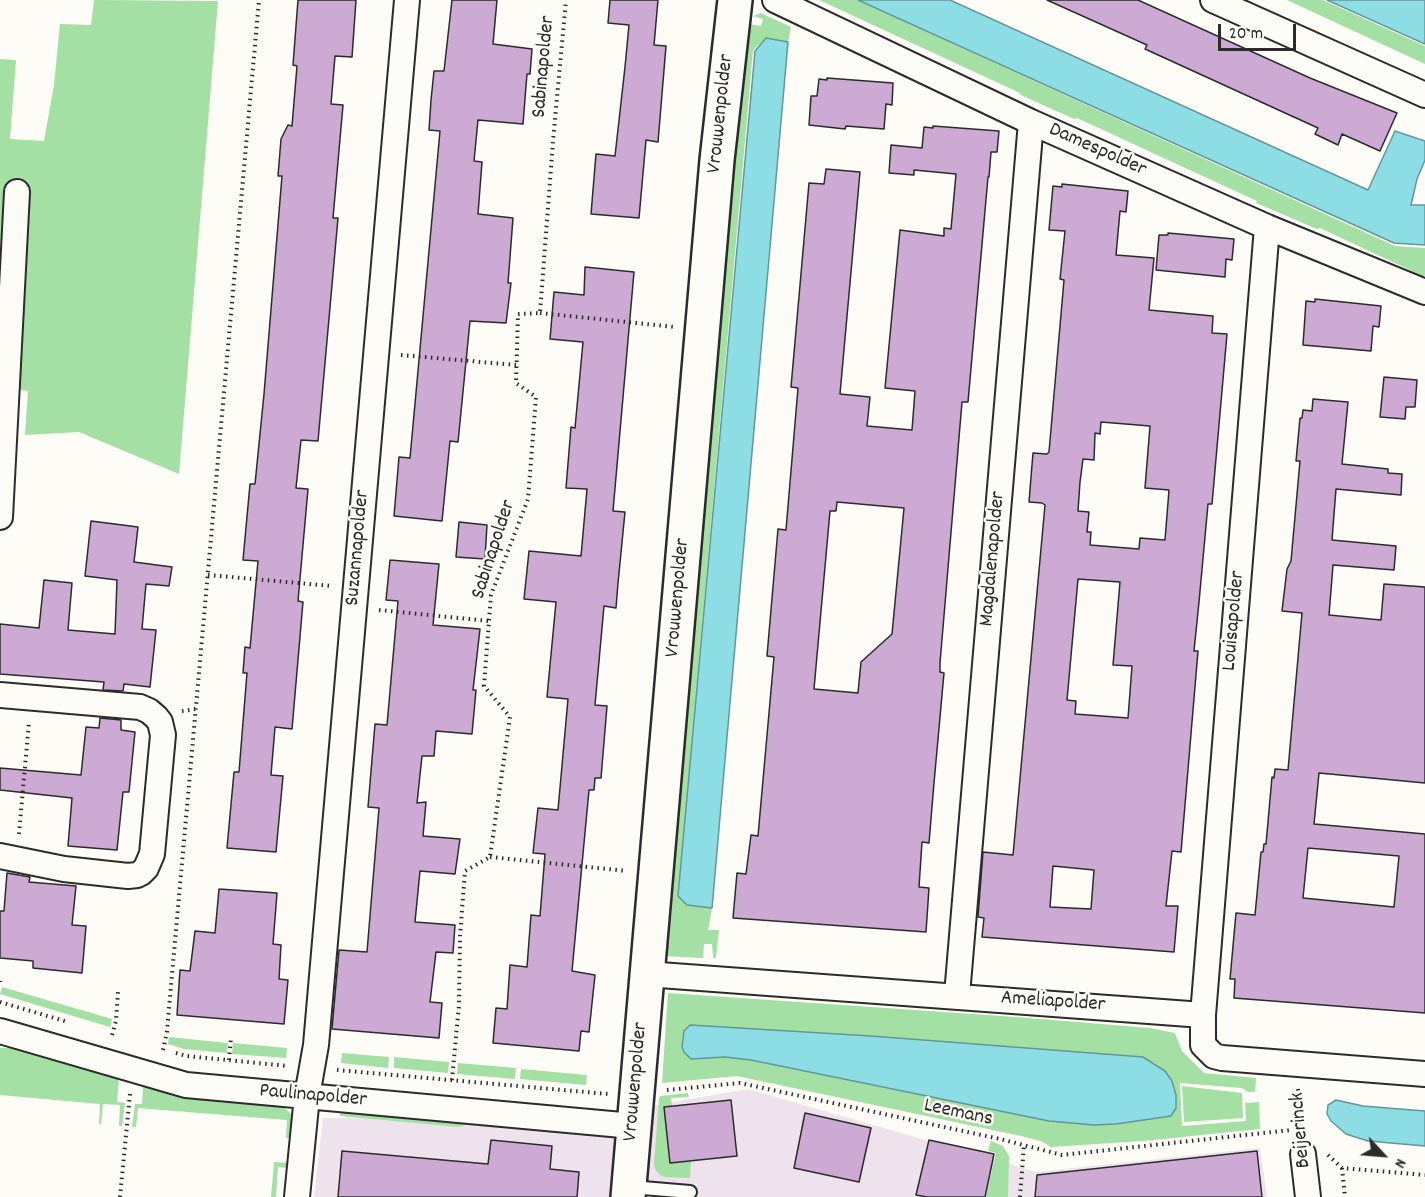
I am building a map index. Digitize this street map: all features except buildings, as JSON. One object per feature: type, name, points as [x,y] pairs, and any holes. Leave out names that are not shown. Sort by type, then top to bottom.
[{"type":"street","name":"Suzannapolder","points":[[297,1197],[307,1096],[316,1045],[407,0]]},
{"type":"street","name":"Vrouwenpolder","points":[[628,1192],[717,160],[735,0]]},
{"type":"street","name":"Damespolder","points":[[775,0],[1031,122],[1267,227],[1425,292]]},
{"type":"street","points":[[1213,0],[1425,95]]},
{"type":"street","name":"Magdalenapolder","points":[[957,995],[1031,122]]},
{"type":"street","points":[[0,517],[17,192]]},
{"type":"street","name":"Louisapolder","points":[[1203,1015],[1267,227]]},
{"type":"street","points":[[0,695],[140,707],[149,711],[160,722],[163,735],[152,854],[146,867],[136,875],[64,869],[8,858]]},
{"type":"street","name":"Ameliapolder","points":[[646,974],[957,995],[1203,1015]]},
{"type":"street","points":[[1203,1015],[1203,1045],[1214,1056],[1425,1074]]},
{"type":"street","name":"Paulinapolder","points":[[0,1031],[134,1072],[186,1085],[633,1126]]},
{"type":"street","name":"Beijerinck","points":[[1308,1197],[1313,1148]]},
{"type":"lane","points":[[628,1192],[690,1192]]},
{"type":"path","points":[[163,1050],[167,1031],[259,0]]},
{"type":"path","name":"Sabinapolder","points":[[490,857],[510,717],[484,686],[491,595],[528,499],[536,397],[516,383],[518,314],[540,313],[566,0]]},
{"type":"path","points":[[540,313],[678,328],[702,328]]},
{"type":"path","points":[[376,353],[516,365]]},
{"type":"path","points":[[208,575],[489,621]]},
{"type":"path","points":[[8,858],[31,698]]},
{"type":"path","points":[[452,1080],[459,1005],[460,936],[465,871],[490,857],[628,871]]},
{"type":"path","points":[[112,1035],[116,1021],[118,992]]},
{"type":"path","points":[[229,1060],[231,1037]]},
{"type":"path","name":"Beijerinck","points":[[1296,1064],[1301,1129],[1313,1148]]},
{"type":"path","points":[[120,1197],[134,1072]]},
{"type":"path","name":"Leemans","points":[[636,1089],[659,1091],[740,1083],[1062,1155],[1301,1129]]},
{"type":"path","points":[[1301,1129],[1313,1148],[1342,1168],[1425,1175]]},
{"type":"path","points":[[1020,1197],[1024,1145]]},
{"type":"path","points":[[1342,1168],[1345,1197]]},
{"type":"shaded area","points":[[748,1089],[1037,1172],[1260,1148],[1267,1197],[314,1197],[323,1118],[574,1119]]},
{"type":"green space","points":[[94,0],[218,1],[179,474],[79,432],[25,435],[28,391],[0,388],[0,59],[16,60],[10,139],[44,141],[54,85],[60,24],[91,25]]},
{"type":"green space","points":[[819,0],[857,0],[1395,246],[1425,248],[1425,275],[1420,282],[1407,283],[1412,271],[1320,228],[1317,229],[1256,203],[1257,201],[1077,118],[1074,119],[1021,95]]},
{"type":"green space","points":[[1287,0],[1323,0],[1425,46],[1425,64]]},
{"type":"green space","points":[[761,13],[791,27],[788,42],[766,38],[753,50],[678,896],[687,905],[712,908],[708,930],[719,930],[716,958],[713,958],[712,944],[704,944],[703,958],[663,956],[743,23],[761,26],[763,19],[753,16]]},
{"type":"green space","points":[[2,987],[112,1019],[110,1027],[0,994]]},
{"type":"green space","points":[[668,993],[1016,1017],[1150,1028],[1175,1033],[1182,1051],[1204,1073],[1256,1078],[1255,1092],[1248,1092],[1242,1088],[1180,1083],[1182,1126],[1246,1121],[1245,1103],[1259,1102],[1260,1129],[1143,1141],[1051,1147],[1041,1141],[1021,1136],[737,1076],[662,1083]],"holes":[[[690,1025],[871,1036],[1153,1062],[1165,1071],[1172,1081],[1171,1116],[1094,1125],[1049,1121],[766,1062],[725,1057],[699,1059],[684,1052],[682,1047],[683,1035]]]},
{"type":"green space","points":[[169,1037],[228,1043],[227,1053],[184,1049],[168,1044]]},
{"type":"green space","points":[[233,1043],[287,1048],[286,1058],[232,1054]]},
{"type":"green space","points":[[0,1048],[11,1048],[119,1079],[117,1102],[125,1103],[122,1126],[119,1126],[120,1105],[103,1104],[101,1124],[99,1124],[100,1104],[0,1095]]},
{"type":"green space","points":[[342,1053],[389,1057],[388,1068],[341,1063]]},
{"type":"green space","points":[[394,1057],[449,1062],[448,1073],[394,1068]]},
{"type":"green space","points":[[458,1063],[516,1068],[515,1079],[457,1074]]},
{"type":"green space","points":[[521,1069],[587,1075],[586,1085],[520,1079]]},
{"type":"green space","points":[[1182,1086],[1242,1093],[1243,1118],[1184,1122]]},
{"type":"green space","points":[[143,1087],[184,1097],[284,1107],[291,1114],[292,1119],[290,1138],[286,1138],[287,1120],[138,1108],[136,1127],[132,1127],[135,1104],[142,1104]]},
{"type":"green space","points":[[688,1093],[689,1097],[671,1098],[672,1106],[664,1107],[691,1161],[690,1178],[665,1177],[655,1169],[654,1163],[659,1099],[660,1096]]},
{"type":"green space","points":[[340,1111],[467,1124],[459,1127],[340,1116]]},
{"type":"green space","points":[[991,1141],[1003,1146],[1009,1156],[1008,1197],[986,1197],[996,1153],[988,1151]]},
{"type":"green space","points":[[274,1162],[288,1163],[288,1168],[278,1167],[276,1197],[271,1197]]},
{"type":"water","points":[[858,0],[950,0],[1368,190],[1395,131],[1425,141],[1425,160],[1417,179],[1411,205],[1425,205],[1425,245],[1394,243]]},
{"type":"water","points":[[1327,0],[1425,0],[1425,44]]},
{"type":"water","points":[[766,38],[788,42],[712,908],[687,905],[678,896],[755,51]]},
{"type":"water","points":[[690,1025],[1143,1057],[1165,1071],[1172,1081],[1176,1095],[1176,1108],[1171,1116],[1116,1124],[1094,1125],[1049,1121],[751,1060],[725,1057],[691,1059],[682,1047],[684,1031]]},
{"type":"water","points":[[1336,1100],[1363,1106],[1425,1111],[1425,1146],[1368,1141],[1346,1134],[1331,1121],[1327,1114],[1328,1105]]}]
